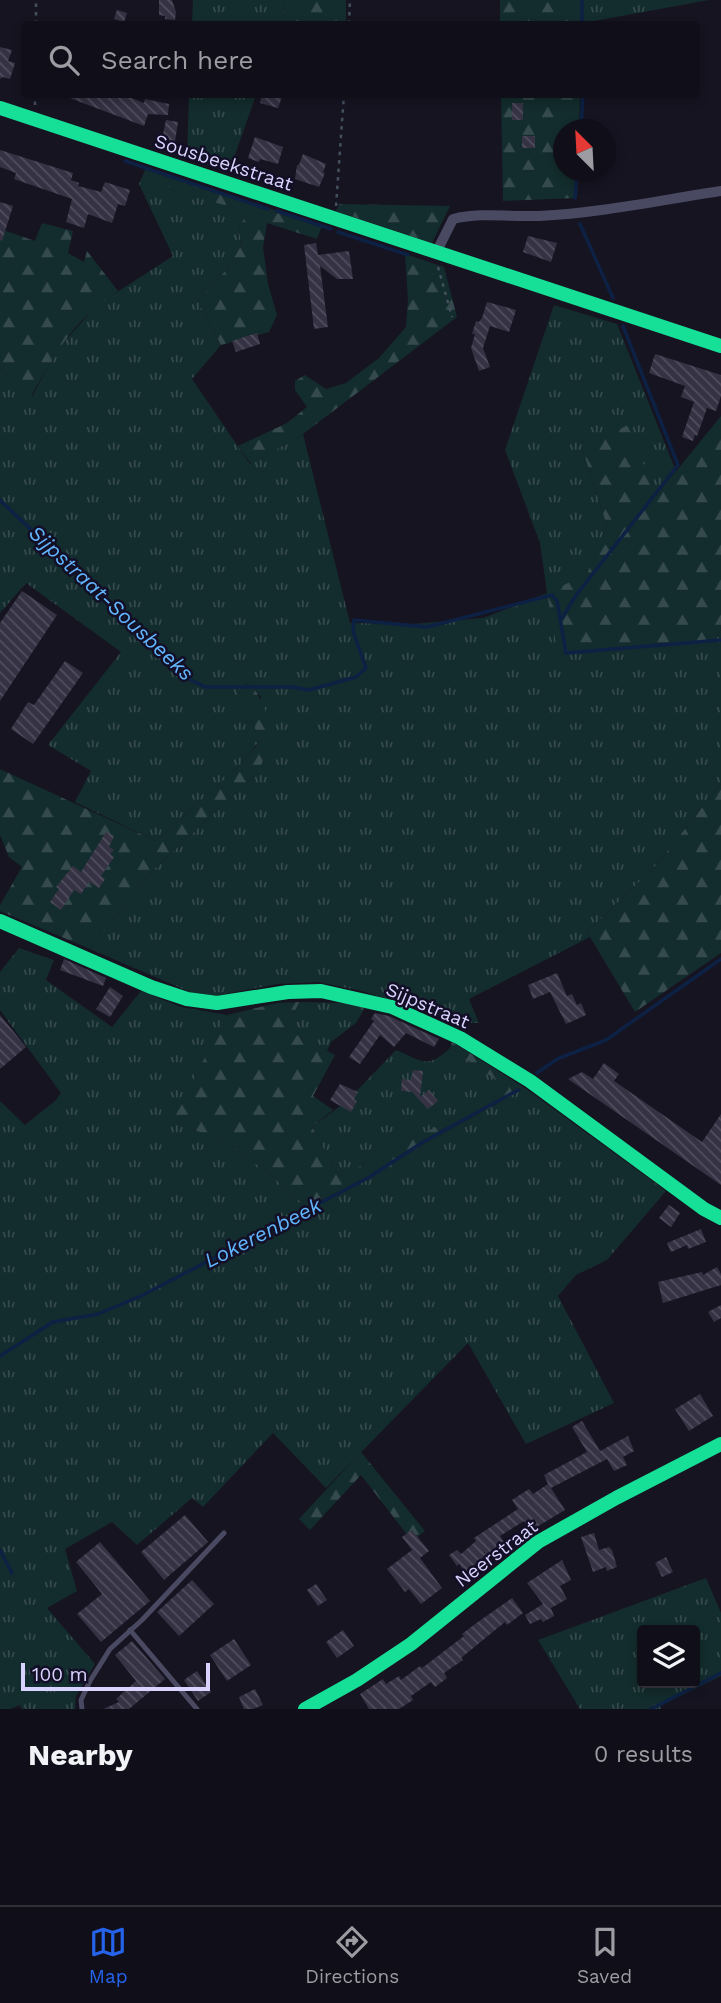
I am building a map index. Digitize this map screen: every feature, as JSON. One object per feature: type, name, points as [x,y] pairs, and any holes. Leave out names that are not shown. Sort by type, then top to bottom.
[{"type":"street","name":"Sousbeekstraat","points":[[0,108],[721,346]]},
{"type":"street","points":[[436,253],[453,219],[466,216],[540,216],[721,191]]},
{"type":"street","name":"Sijpstraat","points":[[0,921],[151,987],[187,999],[218,1003],[288,992],[321,991],[392,1007],[460,1038],[530,1081],[704,1209],[721,1218]]},
{"type":"street","name":"Neerstraat","points":[[305,1709],[357,1680],[411,1644],[538,1542],[721,1444]]},
{"type":"lane","points":[[82,1709],[81,1700],[110,1649],[224,1533]]},
{"type":"lane","points":[[130,1630],[197,1709]]},
{"type":"path","points":[[36,0],[36,21]]},
{"type":"path","points":[[349,21],[350,0]]},
{"type":"path","points":[[334,219],[344,98]]},
{"type":"path","points":[[436,253],[453,317]]},
{"type":"green space","points":[[193,0],[285,0],[282,21],[192,21]]},
{"type":"green space","points":[[285,0],[346,0],[346,21],[282,21]]},
{"type":"green space","points":[[500,0],[583,0],[583,21],[500,21]]},
{"type":"green space","points":[[583,0],[709,0],[594,21],[583,21]]},
{"type":"green space","points":[[189,98],[255,98],[229,172],[187,158]]},
{"type":"green space","points":[[501,98],[580,98],[579,119],[553,119],[553,182],[578,182],[577,198],[503,201]]},
{"type":"green space","points":[[146,168],[170,175],[169,189],[249,212],[239,228],[241,246],[228,268],[198,301],[221,345],[192,379],[250,464],[303,434],[350,623],[412,624],[483,618],[547,593],[540,543],[505,450],[554,305],[617,324],[676,471],[656,496],[582,448],[607,526],[558,654],[713,641],[721,630],[721,784],[653,869],[587,932],[590,937],[469,999],[479,1023],[460,1023],[362,991],[318,982],[277,984],[215,996],[190,992],[90,949],[150,873],[258,772],[261,697],[249,682],[238,691],[255,728],[258,743],[239,766],[156,841],[75,802],[91,771],[48,745],[121,652],[26,583],[0,613],[0,368],[32,397],[56,351],[97,305],[173,256],[139,184]]},
{"type":"green space","points":[[170,175],[322,226],[317,239],[267,223],[263,247],[268,284],[277,315],[269,332],[221,345],[198,301],[228,268],[241,246],[239,228],[248,212],[168,189]]},
{"type":"green space","points":[[339,204],[450,206],[432,243],[336,211]]},
{"type":"green space","points":[[42,223],[73,231],[68,253],[84,262],[87,251],[118,291],[102,302],[67,338],[31,397],[0,368],[0,240],[3,230],[35,241]]},
{"type":"green space","points":[[405,254],[444,267],[457,317],[303,434],[251,464],[238,446],[287,423],[307,407],[295,390],[295,381],[305,375],[326,389],[346,383],[379,358],[406,327],[408,300]]},
{"type":"green space","points":[[721,416],[721,630],[713,641],[558,654],[547,593],[587,574],[607,526],[582,448],[628,425],[656,496]]},
{"type":"green space","points":[[250,682],[263,704],[269,726],[267,748],[258,772],[150,873],[90,949],[0,911],[0,905],[22,867],[9,857],[0,835],[0,769],[156,841],[239,766],[258,744],[255,728],[237,691]]},
{"type":"green space","points":[[721,784],[721,953],[635,1012],[587,932],[653,869]]},
{"type":"green space","points":[[19,948],[54,960],[46,980],[112,1027],[141,991],[181,1007],[227,1015],[172,1123],[220,1138],[266,1171],[309,1209],[525,1088],[666,1191],[607,1260],[576,1275],[558,1296],[614,1403],[526,1444],[468,1343],[326,1488],[273,1433],[203,1507],[192,1498],[137,1545],[112,1522],[65,1549],[77,1591],[47,1608],[95,1664],[76,1696],[75,1709],[22,1709],[20,1705],[0,1709],[0,1101],[25,1125],[61,1093],[0,1010],[0,972]]},
{"type":"green space","points":[[299,1002],[346,1003],[365,1008],[356,1023],[331,1042],[327,1051],[286,1030]]},
{"type":"green space","points":[[299,1002],[287,1030],[335,1055],[313,1096],[333,1110],[312,1127],[339,1177],[509,1089],[450,1048],[452,1042],[525,1088],[309,1209],[266,1171],[220,1138],[171,1123],[227,1015],[277,1003]]},
{"type":"green space","points":[[450,1048],[510,1089],[339,1177],[312,1127],[347,1101],[396,1050],[419,1060],[429,1061]]},
{"type":"green space","points":[[361,1452],[425,1531],[412,1541],[361,1475],[310,1530],[299,1519]]},
{"type":"green space","points":[[706,1578],[721,1613],[721,1676],[700,1686],[700,1625],[637,1625],[637,1688],[697,1688],[660,1706],[661,1709],[580,1709],[538,1640]]},
{"type":"building","points":[[159,0],[172,0],[176,12],[175,20],[159,15]]},
{"type":"building","points":[[117,10],[127,13],[124,21],[114,19]]},
{"type":"building","points":[[0,47],[12,50],[8,61],[15,63],[10,79],[0,79]]},
{"type":"building","points":[[70,98],[132,98],[144,103],[145,99],[169,104],[168,115],[148,114],[144,126]]},
{"type":"building","points":[[261,98],[282,98],[278,108],[260,103]]},
{"type":"building","points":[[512,103],[523,103],[523,120],[512,120]]},
{"type":"building","points":[[166,120],[178,122],[174,148],[161,144]]},
{"type":"building","points":[[522,136],[535,136],[535,148],[522,148]]},
{"type":"building","points":[[255,137],[283,147],[278,164],[248,158]]},
{"type":"building","points":[[0,150],[73,173],[71,180],[79,183],[78,186],[101,192],[105,182],[130,190],[125,206],[118,204],[112,223],[88,214],[84,228],[66,222],[72,199],[14,179],[16,173],[0,167]]},
{"type":"building","points":[[303,154],[326,164],[319,187],[295,179],[297,165]]},
{"type":"building","points":[[0,202],[13,206],[2,241],[0,240]]},
{"type":"building","points":[[528,236],[557,243],[551,262],[523,252]]},
{"type":"building","points":[[316,243],[318,255],[349,251],[353,279],[337,279],[320,266],[328,327],[314,329],[304,245]]},
{"type":"building","points":[[487,302],[516,310],[509,332],[490,326],[483,348],[490,367],[479,371],[471,348],[475,334],[472,334],[476,321],[479,322],[482,318]]},
{"type":"building","points":[[257,333],[260,344],[236,352],[232,341]]},
{"type":"building","points":[[655,354],[721,375],[721,396],[716,411],[707,408],[693,441],[682,437],[694,402],[681,397],[685,386],[649,373]]},
{"type":"building","points":[[22,591],[57,615],[0,701],[0,623]]},
{"type":"building","points":[[65,661],[83,673],[33,744],[11,729],[28,702],[34,705]]},
{"type":"building","points":[[106,832],[114,836],[109,847],[114,850],[110,854],[114,857],[101,876],[105,879],[99,888],[89,882],[81,894],[74,890],[61,910],[50,902],[59,889],[56,887],[73,866],[81,872]]},
{"type":"building","points":[[64,959],[106,978],[103,986],[60,970]]},
{"type":"building","points":[[557,973],[567,996],[572,994],[577,1005],[581,1003],[586,1015],[566,1024],[550,992],[533,999],[528,985]]},
{"type":"building","points":[[110,987],[123,996],[110,1017],[96,1009]]},
{"type":"building","points":[[375,1013],[389,1016],[439,1039],[434,1047],[406,1033],[394,1047],[380,1035],[360,1064],[349,1057],[374,1021],[371,1019]]},
{"type":"building","points":[[0,1015],[26,1047],[0,1069]]},
{"type":"building","points":[[604,1063],[619,1074],[614,1081],[702,1142],[721,1114],[721,1185],[568,1079],[582,1072],[593,1079]]},
{"type":"building","points":[[413,1070],[423,1071],[420,1097],[429,1090],[438,1101],[428,1109],[412,1092],[401,1091],[402,1079],[411,1080]]},
{"type":"building","points":[[340,1084],[358,1092],[351,1112],[330,1100]]},
{"type":"building","points":[[669,1205],[680,1213],[671,1227],[659,1218]]},
{"type":"building","points":[[701,1229],[706,1242],[688,1249],[687,1245],[671,1252],[667,1243]]},
{"type":"building","points":[[717,1267],[721,1274],[721,1285],[663,1303],[658,1282],[702,1272],[703,1275]]},
{"type":"building","points":[[721,1305],[721,1318],[714,1322],[708,1312]]},
{"type":"building","points":[[700,1394],[713,1416],[689,1431],[675,1409]]},
{"type":"building","points":[[582,1421],[600,1451],[628,1436],[634,1451],[623,1457],[627,1465],[614,1471],[607,1459],[551,1488],[565,1510],[530,1531],[524,1521],[500,1536],[504,1542],[465,1572],[459,1564],[457,1566],[449,1555],[457,1550],[461,1554],[476,1541],[474,1538],[518,1509],[512,1500],[529,1489],[533,1494],[548,1484],[544,1475],[587,1452],[572,1427]]},
{"type":"building","points":[[185,1515],[208,1542],[164,1580],[141,1552]]},
{"type":"building","points":[[412,1530],[429,1551],[420,1558],[442,1588],[421,1604],[409,1589],[405,1592],[387,1569],[412,1550],[402,1537]]},
{"type":"building","points":[[594,1533],[599,1550],[609,1547],[612,1550],[617,1567],[607,1571],[606,1567],[593,1572],[581,1537]]},
{"type":"building","points":[[100,1542],[150,1601],[101,1642],[77,1614],[102,1594],[76,1562]]},
{"type":"building","points":[[666,1557],[673,1572],[662,1577],[655,1563]]},
{"type":"building","points":[[562,1560],[571,1580],[560,1586],[567,1599],[551,1608],[554,1616],[543,1622],[541,1619],[530,1624],[525,1615],[543,1604],[527,1583]]},
{"type":"building","points":[[192,1580],[214,1604],[179,1636],[157,1612]]},
{"type":"building","points":[[316,1584],[327,1600],[318,1606],[307,1590]]},
{"type":"building","points":[[512,1598],[523,1613],[507,1625],[505,1622],[461,1658],[463,1660],[444,1673],[447,1678],[435,1687],[431,1682],[411,1696],[413,1700],[399,1709],[369,1709],[360,1694],[383,1679],[386,1684],[399,1676],[401,1680],[420,1666],[422,1668],[464,1636],[462,1634]]},
{"type":"building","points":[[343,1630],[354,1646],[337,1658],[326,1642]]},
{"type":"building","points":[[234,1639],[251,1665],[227,1681],[210,1655]]},
{"type":"building","points":[[132,1641],[165,1679],[129,1709],[103,1709],[119,1702],[116,1699],[136,1681],[115,1655]]},
{"type":"building","points":[[197,1671],[211,1692],[198,1701],[184,1680]]},
{"type":"building","points":[[255,1689],[263,1705],[244,1709],[239,1697]]},
{"type":"waterway","points":[[582,0],[582,21]]},
{"type":"waterway","points":[[582,119],[583,98]]},
{"type":"waterway","points":[[125,161],[268,209]]},
{"type":"waterway","points":[[575,198],[576,182]]},
{"type":"waterway","points":[[277,211],[331,229]]},
{"type":"waterway","points":[[580,224],[613,298]]},
{"type":"waterway","points":[[338,232],[408,255]]},
{"type":"waterway","points":[[562,618],[577,594],[678,465],[623,326]]},
{"type":"waterway","name":"Sijpstraat-Sousbeeks","points":[[0,500],[185,677],[205,687],[292,687],[309,690],[356,677],[366,668],[353,631],[354,620],[427,627],[552,595],[557,601],[566,653],[721,640]]},
{"type":"waterway","name":"Lokerenbeek","points":[[537,1073],[557,1059],[606,1040],[721,959]]},
{"type":"waterway","name":"Lokerenbeek","points":[[0,1356],[53,1322],[98,1314],[141,1296],[368,1178],[423,1142],[518,1090]]},
{"type":"waterway","points":[[0,1550],[12,1573]]},
{"type":"waterway","points":[[651,1709],[721,1673]]},
{"type":"traffic: fast","points":[[0,108],[721,346]]},
{"type":"traffic: fast","points":[[0,921],[151,987],[187,999],[217,1003],[288,992],[321,991],[392,1007],[460,1038],[530,1081],[704,1209],[721,1218]]},
{"type":"traffic: fast","points":[[305,1709],[357,1680],[411,1644],[538,1542],[721,1444]]}]
